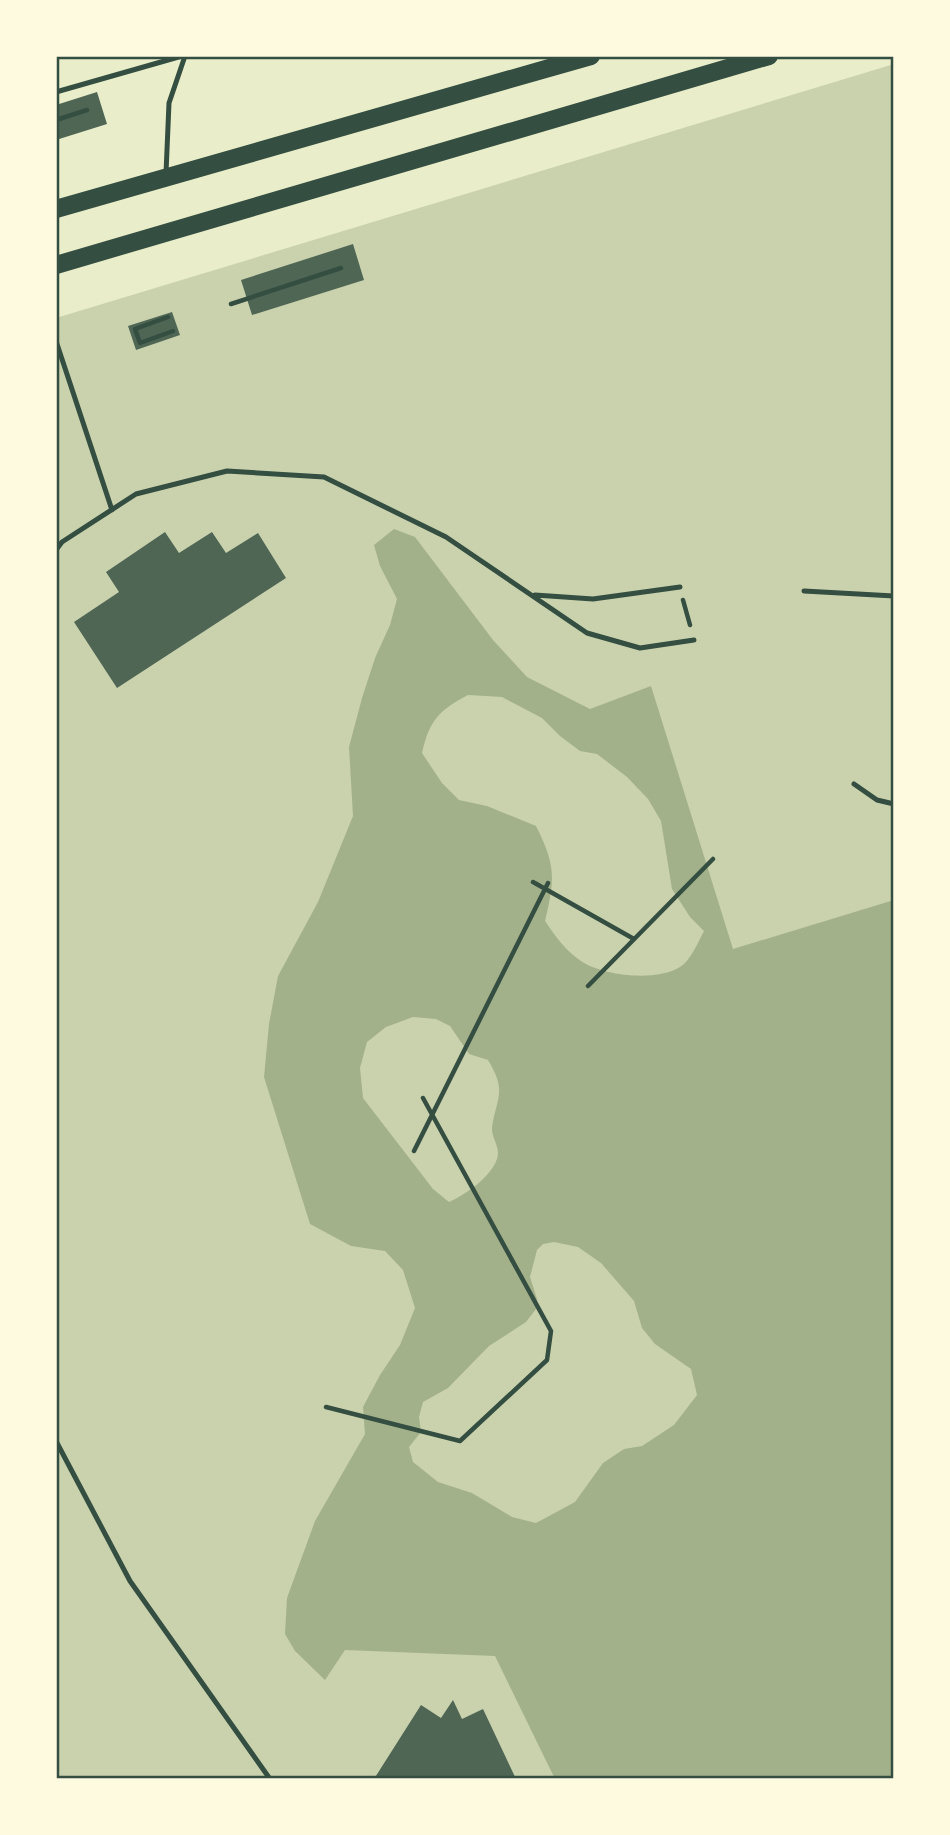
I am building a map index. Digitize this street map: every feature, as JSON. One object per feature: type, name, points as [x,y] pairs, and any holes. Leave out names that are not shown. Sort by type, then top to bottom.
[{"type":"main road","points":[[56,209],[591,56]]},
{"type":"main road","points":[[56,265],[769,56]]},
{"type":"lane","points":[[56,92],[183,56]]},
{"type":"lane","points":[[166,178],[169,103],[183,56]]},
{"type":"lane","points":[[56,341],[112,510]]},
{"type":"lane","points":[[56,550],[62,542],[136,494],[227,471],[324,477],[446,537],[587,633],[640,648],[694,640]]},
{"type":"lane","points":[[532,595],[593,599],[680,587]]},
{"type":"lane","points":[[804,592],[894,596]]},
{"type":"lane","points":[[854,784],[877,800],[894,804]]},
{"type":"lane","points":[[56,1441],[130,1581],[270,1779]]},
{"type":"path","points":[[56,120],[87,110]]},
{"type":"path","points":[[231,304],[341,268]]},
{"type":"path","points":[[168,317],[135,329],[140,343],[173,331]]},
{"type":"path","points":[[680,587],[694,640]]},
{"type":"path","points":[[588,986],[713,859]]},
{"type":"path","points":[[533,882],[634,939]]},
{"type":"path","points":[[414,1151],[548,883]]},
{"type":"path","points":[[326,1407],[460,1441],[547,1360],[551,1331],[423,1098]]},
{"type":"shaded area","points":[[894,64],[894,1779],[56,1779],[56,318]]},
{"type":"shaded area","points":[[394,529],[415,537],[493,640],[527,677],[590,709],[651,686],[733,949],[894,900],[894,1779],[555,1779],[495,1656],[345,1650],[325,1680],[295,1651],[285,1634],[287,1598],[315,1521],[365,1434],[363,1407],[400,1345],[415,1308],[403,1270],[385,1251],[351,1246],[310,1224],[264,1077],[269,1024],[278,976],[318,902],[353,816],[349,747],[362,698],[397,599],[380,566],[374,545]],"holes":[[[468,695],[502,697],[542,718],[580,751],[597,754],[627,777],[648,799],[661,821],[672,889],[690,917],[704,931],[684,964],[670,972],[644,976],[616,973],[581,961],[557,938],[545,921],[551,894],[552,872],[536,826],[487,806],[459,800],[442,783],[422,753],[428,733],[437,718]],[[413,1017],[436,1019],[450,1026],[469,1054],[488,1060],[494,1071],[499,1087],[492,1127],[498,1150],[497,1159],[477,1185],[449,1202],[433,1189],[363,1098],[360,1068],[367,1042],[386,1027]],[[554,1242],[578,1247],[601,1263],[634,1301],[642,1328],[655,1344],[691,1369],[697,1395],[674,1425],[642,1446],[624,1449],[603,1463],[575,1502],[536,1523],[512,1517],[472,1493],[438,1482],[413,1462],[409,1447],[421,1432],[419,1417],[423,1402],[448,1388],[489,1346],[526,1322],[536,1309],[537,1299],[530,1277],[537,1250],[543,1244]]]},
{"type":"building","points":[[97,92],[107,124],[56,140],[56,105]]},
{"type":"building","points":[[353,244],[364,280],[252,315],[241,280]]},
{"type":"building","points":[[172,312],[180,335],[136,350],[128,326]]},
{"type":"building","points":[[165,532],[179,553],[212,532],[226,553],[258,533],[286,578],[117,688],[74,622],[119,592],[106,572]]},
{"type":"building","points":[[453,1700],[462,1719],[483,1709],[516,1779],[374,1779],[421,1705],[441,1718]]}]
